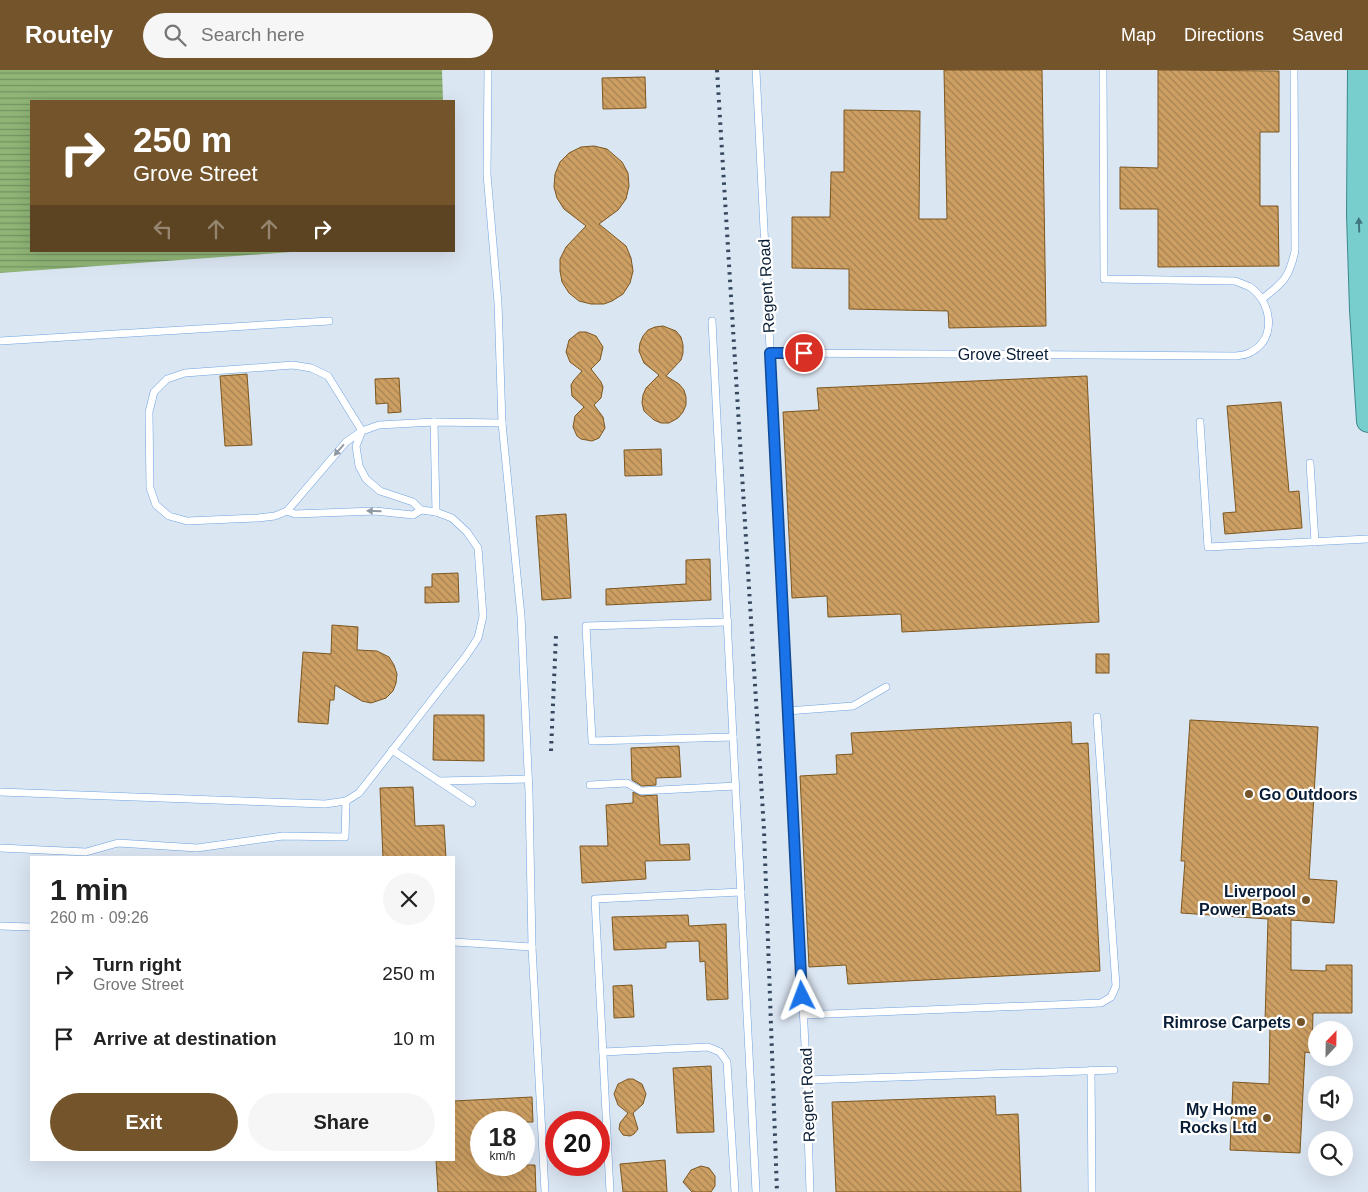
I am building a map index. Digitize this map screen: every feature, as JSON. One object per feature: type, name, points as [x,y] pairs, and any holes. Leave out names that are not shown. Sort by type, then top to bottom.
[{"type":"highway","points":[[1359,70],[1358,215],[1361,310],[1368,421]]},
{"type":"lane","points":[[488,70],[487,174],[498,303],[502,423],[521,616],[528,779],[532,947],[544,1192]]},
{"type":"lane","name":"Regent Road","points":[[756,70],[803,1015],[810,1192]]},
{"type":"lane","points":[[1103,70],[1104,280],[1236,281],[1250,288],[1262,299],[1282,284],[1291,269],[1296,251],[1294,70]]},
{"type":"lane","name":"Grove Street","points":[[770,353],[1236,356],[1250,354],[1260,347],[1268,333],[1269,315],[1262,299]]},
{"type":"lane","points":[[0,341],[329,321]]},
{"type":"lane","points":[[712,321],[756,1192]]},
{"type":"lane","points":[[362,431],[328,376],[311,368],[293,365],[185,373],[167,378],[154,392],[150,412],[150,488],[156,505],[169,516],[186,521],[274,516],[287,511],[346,442],[362,431],[379,425],[414,423],[502,423]]},
{"type":"lane","points":[[434,422],[436,512]]},
{"type":"lane","points":[[1200,422],[1208,547],[1368,539]]},
{"type":"lane","points":[[0,792],[325,804],[346,801],[358,793],[466,656],[478,638],[483,616],[478,548],[467,532],[452,518],[436,512],[421,510],[413,502],[380,491],[366,480],[359,466],[356,446],[362,431]]},
{"type":"lane","points":[[1310,463],[1315,542]]},
{"type":"lane","points":[[287,511],[295,514],[375,511],[413,515],[421,510]]},
{"type":"lane","points":[[728,622],[586,626],[592,741],[733,737]]},
{"type":"lane","points":[[787,711],[853,706],[886,687]]},
{"type":"lane","points":[[803,1015],[1101,1003],[1112,997],[1116,986],[1097,717]]},
{"type":"lane","points":[[392,750],[472,803]]},
{"type":"lane","points":[[438,781],[528,779]]},
{"type":"lane","points":[[590,785],[628,783],[641,791],[736,786]]},
{"type":"lane","points":[[0,848],[86,852],[118,843],[197,848],[283,836],[345,837],[346,801]]},
{"type":"lane","points":[[610,1192],[595,899],[741,892]]},
{"type":"lane","points":[[0,926],[30,927]]},
{"type":"lane","points":[[455,942],[532,947]]},
{"type":"lane","points":[[603,1052],[708,1048],[720,1052],[727,1062],[735,1192]]},
{"type":"lane","points":[[1092,1070],[1092,1192]]},
{"type":"lane","points":[[806,1080],[1114,1070]]},
{"type":"shaded area","points":[[0,70],[442,70],[443,100],[30,100],[30,252],[291,252],[0,273]]},
{"type":"building","points":[[944,70],[1042,70],[1046,326],[949,328],[948,311],[849,309],[849,269],[792,268],[792,217],[830,217],[831,172],[844,172],[844,110],[920,111],[919,219],[947,219]]},
{"type":"building","points":[[1158,70],[1279,71],[1279,132],[1260,132],[1260,206],[1278,206],[1279,266],[1158,267],[1158,209],[1120,209],[1120,167],[1158,168]]},
{"type":"building","points":[[645,77],[646,108],[603,109],[602,78]]},
{"type":"building","points":[[594,146],[607,149],[622,162],[628,173],[629,186],[626,199],[618,210],[599,224],[626,246],[631,258],[633,271],[630,283],[623,294],[604,304],[591,304],[579,301],[569,293],[562,282],[560,259],[566,247],[586,226],[564,209],[557,198],[554,187],[555,174],[560,162],[569,153],[581,147]]},
{"type":"building","points":[[663,326],[676,331],[681,337],[683,345],[681,360],[666,376],[679,384],[684,390],[686,405],[678,418],[669,423],[661,423],[654,420],[644,411],[642,403],[646,388],[659,375],[644,363],[639,351],[640,343],[648,330]]},
{"type":"building","points":[[579,332],[586,332],[596,336],[603,347],[600,360],[591,369],[603,387],[601,398],[594,405],[603,417],[605,428],[599,438],[592,441],[581,439],[577,436],[573,427],[575,416],[584,407],[572,396],[571,385],[582,371],[570,362],[566,352],[569,340]]},
{"type":"building","points":[[247,374],[252,445],[225,446],[220,376]]},
{"type":"building","points":[[1087,376],[1099,622],[902,632],[901,614],[828,617],[827,596],[792,598],[783,412],[819,410],[817,388]]},
{"type":"building","points":[[399,378],[401,412],[388,413],[388,403],[376,404],[375,379]]},
{"type":"building","points":[[1281,402],[1289,492],[1299,491],[1302,528],[1225,534],[1223,513],[1236,512],[1227,406]]},
{"type":"building","points":[[661,449],[662,475],[625,476],[624,450]]},
{"type":"building","points":[[566,514],[571,598],[542,600],[536,516]]},
{"type":"building","points":[[710,559],[711,600],[606,605],[606,589],[686,584],[686,560]]},
{"type":"building","points":[[458,573],[459,602],[425,603],[425,587],[432,587],[432,574]]},
{"type":"building","points":[[332,625],[358,627],[357,650],[377,651],[389,657],[397,674],[396,683],[393,691],[386,698],[371,703],[362,701],[335,685],[334,700],[330,700],[328,724],[298,722],[303,652],[331,654]]},
{"type":"building","points":[[1096,654],[1109,654],[1109,673],[1096,673]]},
{"type":"building","points":[[434,715],[484,715],[484,761],[433,760]]},
{"type":"building","points":[[1190,720],[1318,727],[1309,879],[1337,881],[1334,923],[1291,920],[1291,970],[1326,971],[1326,965],[1352,965],[1352,1013],[1313,1013],[1313,1021],[1308,1021],[1308,1052],[1305,1052],[1300,1153],[1230,1150],[1233,1082],[1269,1084],[1270,1022],[1265,1021],[1268,919],[1181,913],[1185,861],[1181,861]]},
{"type":"building","points":[[1071,722],[1072,744],[1088,743],[1100,971],[848,984],[846,965],[809,967],[800,776],[837,774],[836,755],[853,754],[851,733]]},
{"type":"building","points":[[679,746],[681,777],[656,778],[656,785],[642,786],[632,780],[631,748]]},
{"type":"building","points":[[413,787],[415,826],[444,825],[446,856],[383,856],[380,788]]},
{"type":"building","points":[[633,792],[641,796],[657,795],[660,845],[689,844],[690,860],[645,861],[646,879],[582,883],[580,846],[608,846],[606,805],[633,803]]},
{"type":"building","points":[[688,915],[689,926],[726,924],[728,999],[707,1000],[705,961],[700,962],[699,941],[666,942],[666,948],[614,950],[612,917]]},
{"type":"building","points":[[632,985],[634,1017],[614,1018],[613,986]]},
{"type":"building","points":[[711,1066],[714,1132],[677,1133],[673,1068]]},
{"type":"building","points":[[628,1079],[633,1079],[642,1084],[646,1094],[643,1104],[633,1113],[638,1129],[630,1136],[623,1135],[619,1129],[620,1123],[628,1113],[618,1105],[614,1094],[618,1084]]},
{"type":"building","points":[[995,1096],[996,1115],[1018,1114],[1021,1192],[836,1192],[832,1102]]},
{"type":"building","points":[[532,1097],[533,1111],[470,1111],[470,1176],[535,1176],[535,1165],[536,1192],[438,1192],[436,1161],[455,1161],[455,1101]]},
{"type":"building","points":[[665,1160],[667,1192],[623,1192],[620,1164]]},
{"type":"building","points":[[701,1166],[709,1168],[715,1176],[715,1186],[711,1192],[692,1192],[683,1182],[691,1170]]},
{"type":"railway","points":[[717,70],[764,830],[777,1192]]},
{"type":"railway","points":[[551,751],[556,635]]},
{"type":"place","name":"Go Outdoors","points":[[1249,794]]},
{"type":"place","name":"Liverpool Power Boats","points":[[1306,900]]},
{"type":"place","name":"Rimrose Carpets","points":[[1301,1022]]},
{"type":"place","name":"My Home Rocks Ltd","points":[[1267,1118]]},
{"type":"route","points":[[802,996],[770,353],[804,353]]}]
